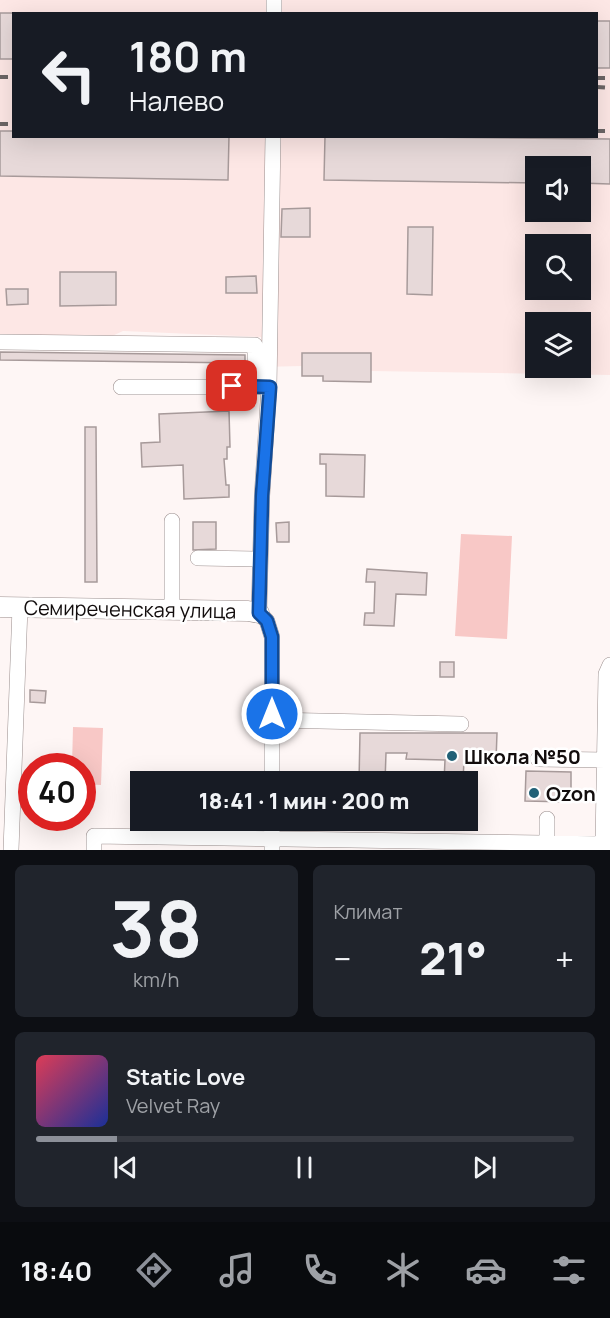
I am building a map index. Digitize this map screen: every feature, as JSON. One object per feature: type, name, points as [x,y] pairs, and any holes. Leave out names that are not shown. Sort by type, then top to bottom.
[{"type":"main road","name":"Семиреченская улица","points":[[0,607],[172,609],[259,613]]},
{"type":"street","points":[[272,771],[272,637],[267,621],[259,613],[262,387],[273,138]]},
{"type":"street","points":[[0,342],[255,345],[262,387]]},
{"type":"street","points":[[121,387],[262,387]]},
{"type":"street","points":[[172,521],[172,609]]},
{"type":"street","points":[[198,558],[260,559]]},
{"type":"street","points":[[11,850],[20,607]]},
{"type":"street","points":[[94,850],[94,836],[272,845],[607,844],[606,674],[610,665]]},
{"type":"street","points":[[272,720],[461,724]]},
{"type":"street","points":[[538,759],[605,760]]},
{"type":"street","points":[[547,819],[547,843]]},
{"type":"shaded area","points":[[0,0],[610,0],[610,375],[591,375],[591,312],[525,312],[525,374],[371,371],[371,382],[323,381],[322,376],[302,376],[302,366],[261,367],[261,337],[123,331],[110,337],[0,335]]},
{"type":"shaded area","points":[[461,534],[512,536],[507,639],[455,636]]},
{"type":"shaded area","points":[[73,727],[103,728],[101,785],[96,785],[96,753],[72,753]]},
{"type":"building","points":[[0,13],[12,13],[12,59],[0,59]]},
{"type":"building","points":[[598,21],[610,21],[610,68],[598,68]]},
{"type":"building","points":[[0,131],[12,131],[12,138],[229,138],[228,180],[0,176]]},
{"type":"building","points":[[325,138],[610,139],[610,184],[591,183],[591,156],[525,156],[525,183],[324,180]]},
{"type":"building","points":[[310,208],[310,237],[281,237],[282,209]]},
{"type":"building","points":[[408,227],[433,227],[432,295],[407,294]]},
{"type":"building","points":[[60,272],[116,272],[116,305],[60,306]]},
{"type":"building","points":[[256,276],[257,293],[226,293],[226,277]]},
{"type":"building","points":[[6,289],[28,289],[28,304],[7,305]]},
{"type":"building","points":[[0,352],[245,355],[245,363],[0,360]]},
{"type":"building","points":[[302,353],[371,353],[371,382],[323,381],[323,376],[302,376]]},
{"type":"building","points":[[229,411],[230,447],[227,447],[227,459],[224,459],[229,497],[184,499],[183,465],[142,467],[141,443],[160,442],[159,414]]},
{"type":"building","points":[[85,427],[96,427],[97,582],[85,582]]},
{"type":"building","points":[[320,454],[365,455],[364,497],[326,496],[326,464],[320,464]]},
{"type":"building","points":[[193,522],[216,522],[216,549],[193,550]]},
{"type":"building","points":[[289,522],[289,542],[277,542],[276,523]]},
{"type":"building","points":[[367,569],[427,573],[426,595],[396,594],[394,626],[364,625],[365,613],[374,613],[375,582],[366,582]]},
{"type":"building","points":[[440,662],[454,662],[454,677],[440,677]]},
{"type":"building","points":[[30,690],[46,691],[45,703],[30,702]]},
{"type":"building","name":"Школа №50","points":[[360,733],[497,733],[496,761],[464,760],[464,771],[444,771],[445,760],[406,759],[407,753],[386,753],[385,771],[359,771]]},
{"type":"building","points":[[526,771],[571,772],[571,802],[525,801]]},
{"type":"railway","points":[[0,77],[12,77]]},
{"type":"railway","points":[[598,78],[610,78]]},
{"type":"railway","points":[[598,87],[610,88]]},
{"type":"railway","points":[[0,124],[12,124]]},
{"type":"railway","points":[[598,131],[610,131]]},
{"type":"place","name":"Школа №50","points":[[452,756]]},
{"type":"place","name":"Ozon","points":[[534,793]]},
{"type":"route","points":[[232,386],[270,387],[262,496],[259,613],[267,621],[272,637],[272,714]]}]
